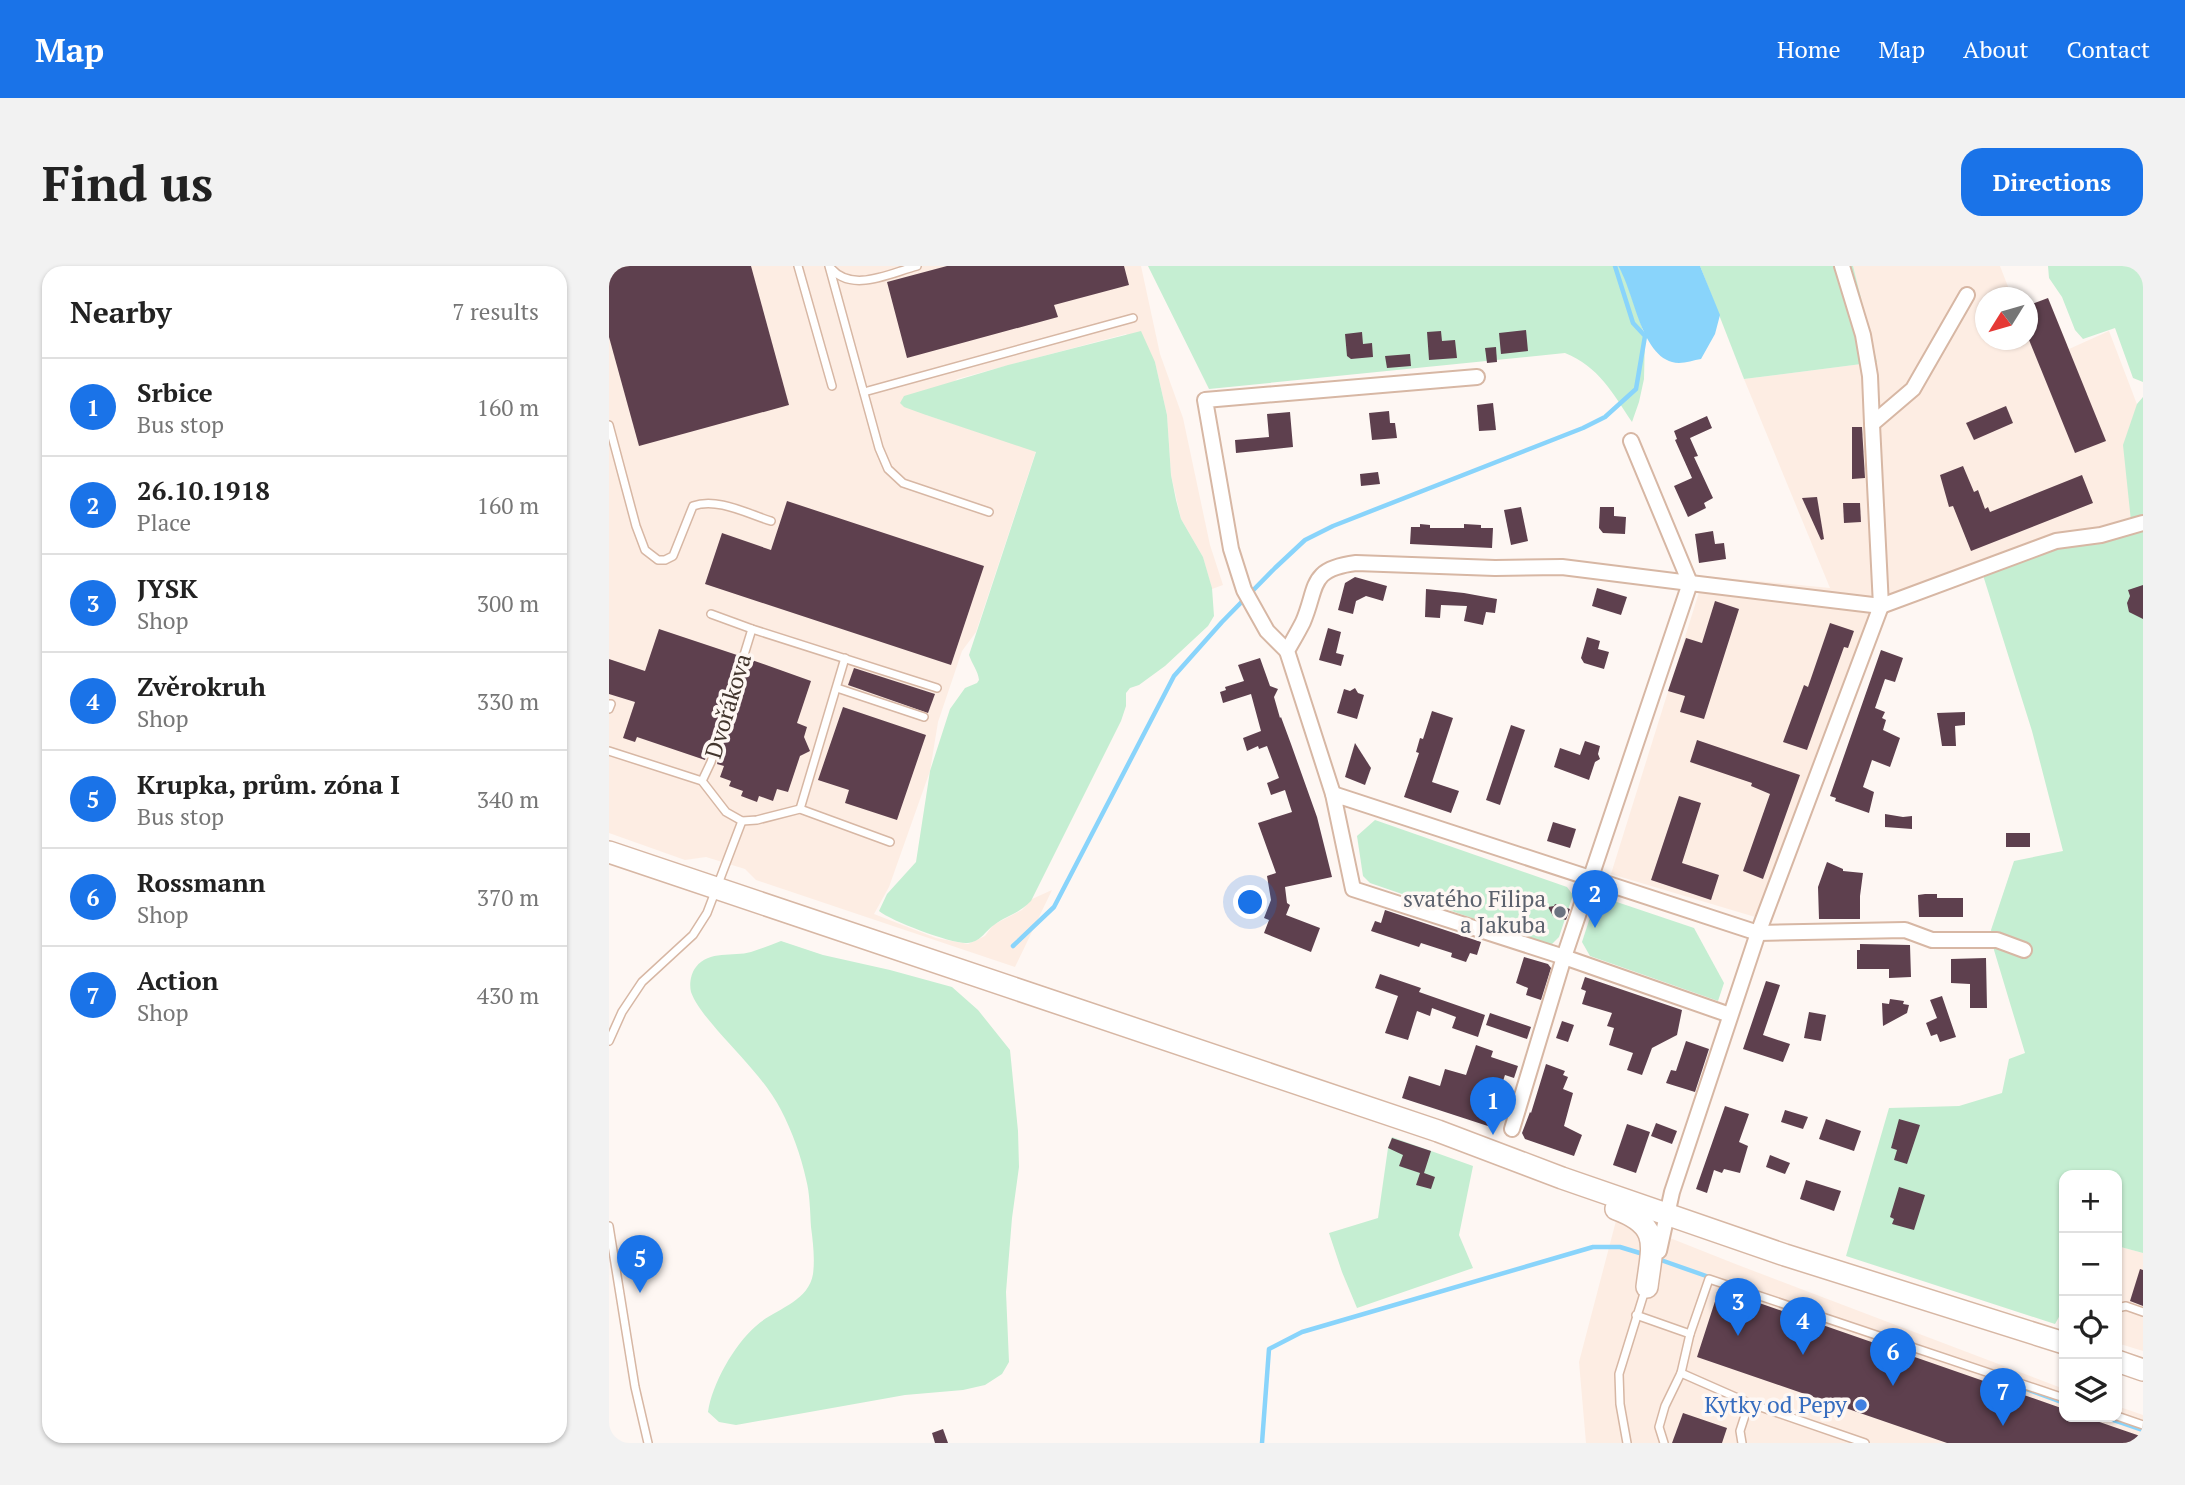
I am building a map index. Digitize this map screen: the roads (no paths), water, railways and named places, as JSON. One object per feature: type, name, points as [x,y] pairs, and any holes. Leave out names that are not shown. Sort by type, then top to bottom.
[{"type":"main road","points":[[609,852],[1415,1123],[1785,1255],[2059,1341]]},
{"type":"main road","points":[[1494,1152],[1544,1181],[1632,1214],[1641,1221],[1651,1238],[1647,1287]]},
{"type":"main road","points":[[2122,1363],[2143,1370]]},
{"type":"street","points":[[1659,1251],[1672,1192],[1758,933],[1881,606],[1870,376],[1863,335],[1842,266]]},
{"type":"street","points":[[1872,424],[1913,389],[1967,295]]},
{"type":"street","points":[[1477,377],[1205,400],[1231,550],[1244,590],[1267,631],[1287,651],[1333,794],[1353,889],[1564,957],[1730,1015]]},
{"type":"street","points":[[1512,1129],[1564,957],[1690,583],[1631,441]]},
{"type":"street","points":[[1287,651],[1303,622],[1315,581],[1337,566],[1356,563],[1495,568],[1562,567],[1881,606],[2056,541],[2101,535],[2143,523]]},
{"type":"street","points":[[1333,794],[1758,933],[1905,930],[1932,940],[1997,940],[2024,950]]},
{"type":"lane","points":[[798,266],[832,386]]},
{"type":"lane","points":[[829,266],[835,273],[850,281],[862,281],[916,266]]},
{"type":"lane","points":[[829,266],[879,448],[888,469],[903,483],[989,512]]},
{"type":"lane","points":[[864,391],[1133,318]]},
{"type":"lane","points":[[609,425],[645,550],[658,560],[673,556],[693,506],[702,502],[716,503],[771,521]]},
{"type":"lane","name":"Dvořákova","points":[[711,614],[937,688]]},
{"type":"lane","name":"Dvořákova","points":[[702,781],[711,762],[752,629]]},
{"type":"lane","points":[[800,809],[845,658]]},
{"type":"lane","points":[[837,688],[924,718]]},
{"type":"lane","name":"Dvořákova","points":[[609,751],[702,781],[726,812],[742,821]]},
{"type":"lane","points":[[609,1041],[613,1021],[642,982],[693,935],[708,914],[742,821],[800,809],[890,842]]},
{"type":"lane","points":[[609,1226],[635,1387],[648,1443]]},
{"type":"lane","points":[[1627,1443],[1620,1404],[1619,1374],[1636,1314],[1659,1251]]},
{"type":"lane","points":[[1664,1443],[1659,1427],[1665,1406],[1681,1373],[1690,1334],[1709,1279],[2059,1396]]},
{"type":"lane","points":[[2122,1307],[2143,1312]]},
{"type":"lane","points":[[1636,1314],[1690,1334]]},
{"type":"lane","points":[[1681,1373],[1749,1403],[1865,1443]]},
{"type":"lane","points":[[1742,1443],[1740,1432],[1749,1403]]},
{"type":"lane","points":[[2122,1418],[2143,1425]]},
{"type":"water","points":[[1618,266],[1700,266],[1720,315],[1715,334],[1701,359],[1679,363],[1666,360],[1656,351],[1647,339]]},
{"type":"waterway","points":[[1013,946],[1054,907],[1174,676],[1222,622],[1305,540],[1333,526],[1583,428],[1605,417],[1636,389],[1645,336],[1633,323],[1615,266]]},
{"type":"waterway","points":[[1262,1443],[1269,1349],[1302,1332],[1593,1247],[1620,1247],[1643,1254]]},
{"type":"waterway","points":[[1658,1259],[1709,1277]]},
{"type":"waterway","points":[[2018,1386],[2059,1401]]},
{"type":"waterway","points":[[2120,1422],[2143,1430]]},
{"type":"place","name":"svatého Filipa a Jakuba","points":[[1560,912]]},
{"type":"place","name":"26.10.1918","points":[[1595,928]]},
{"type":"place","name":"Srbice","points":[[1493,1135]]},
{"type":"place","name":"Krupka, prům. zóna I","points":[[640,1293]]},
{"type":"place","name":"JYSK","points":[[1738,1336]]},
{"type":"place","name":"Zvěrokruh","points":[[1803,1355]]},
{"type":"place","name":"Rossmann","points":[[1893,1386]]},
{"type":"place","name":"Kytky od Pepy","points":[[1861,1405]]},
{"type":"place","name":"Action","points":[[2003,1426]]}]
